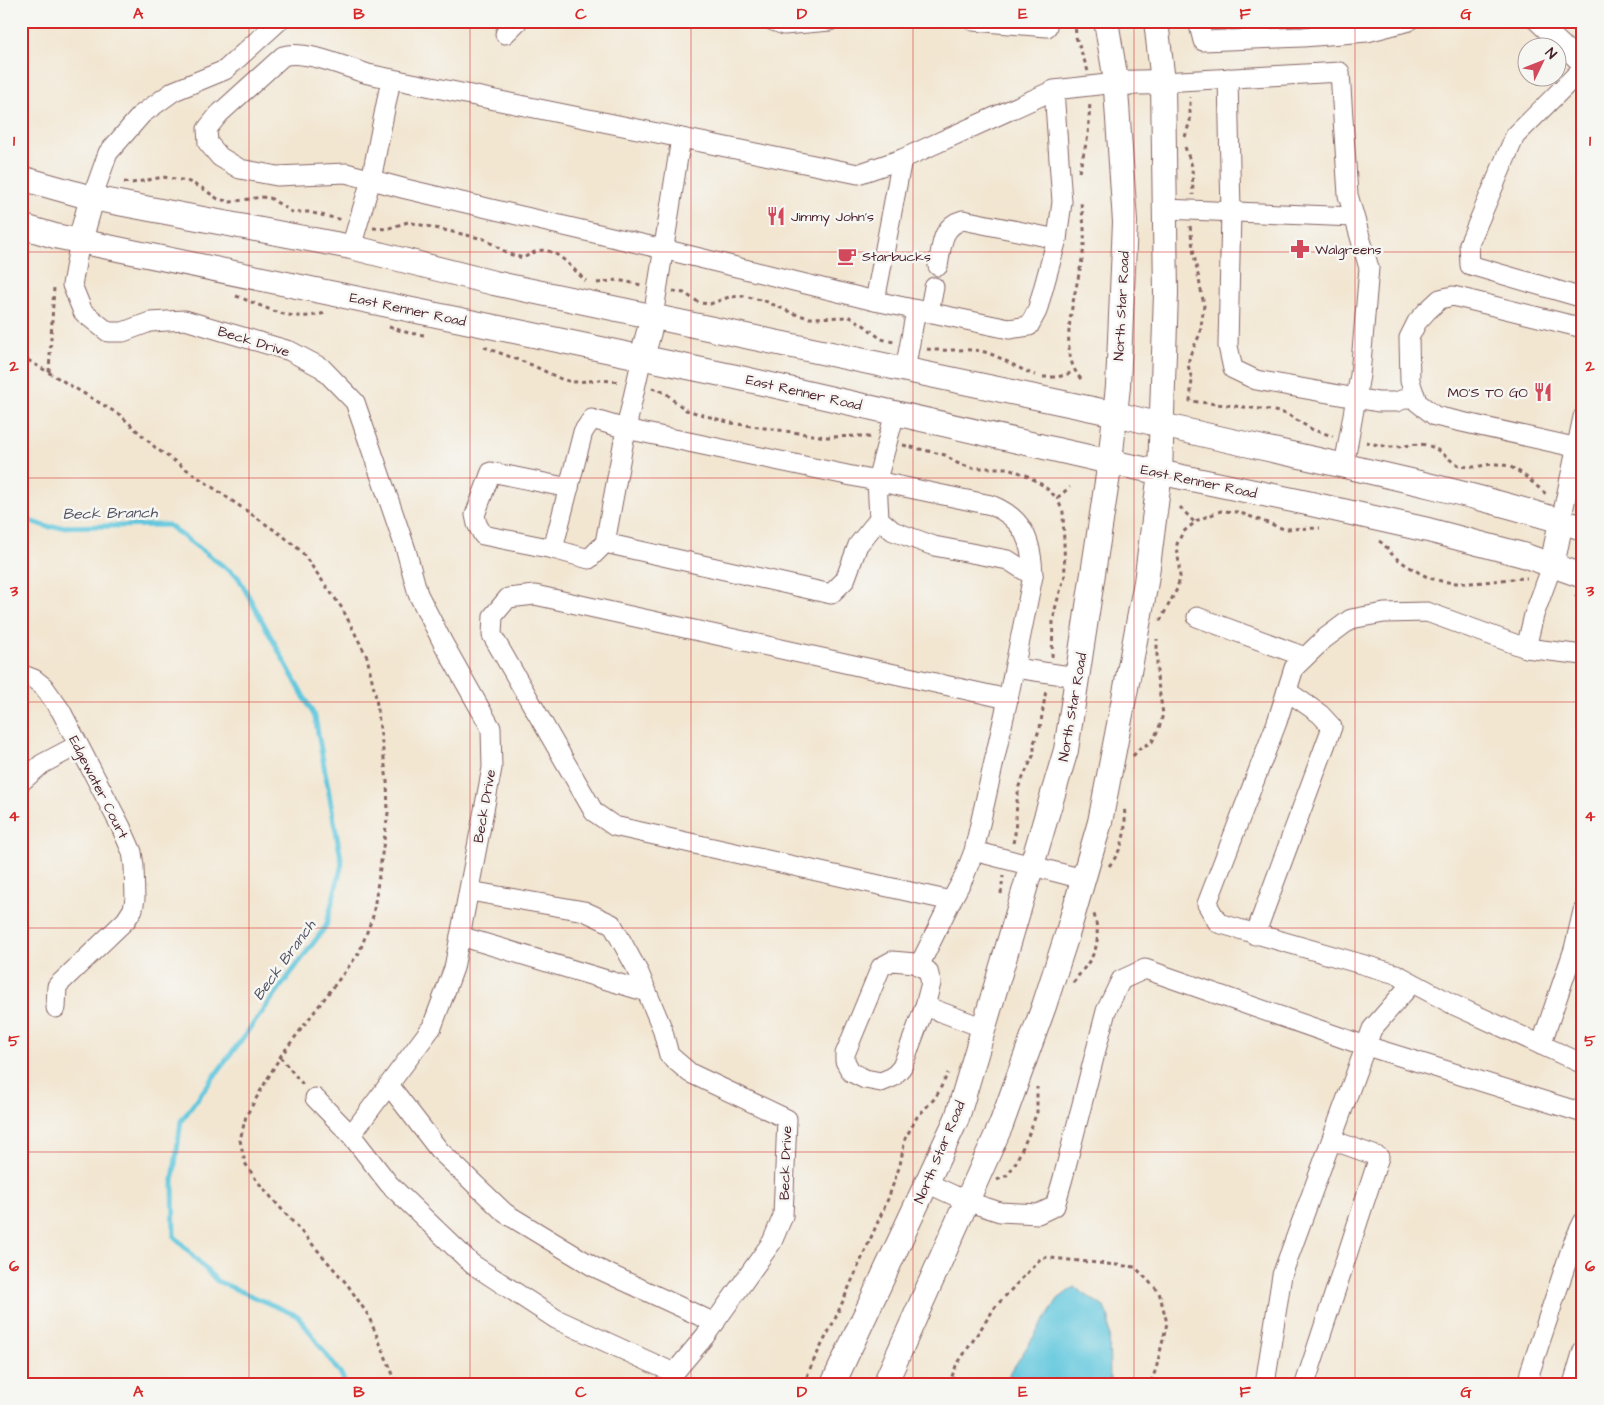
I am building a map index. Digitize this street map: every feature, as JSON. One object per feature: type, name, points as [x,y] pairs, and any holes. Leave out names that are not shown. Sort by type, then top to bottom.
[{"type":"main road","name":"North Star Road","points":[[833,1384],[957,1118],[1066,750],[1116,414],[1125,222],[1116,83],[1106,21]]},
{"type":"main road","points":[[885,1384],[974,1204],[1038,1024],[1067,935],[1094,875],[1100,822],[1146,582],[1160,473],[1166,293],[1163,82],[1156,21]]},
{"type":"main road","points":[[1116,83],[1163,82]]},
{"type":"main road","points":[[21,178],[92,198],[351,247],[494,284],[1116,414],[1162,426],[1570,516],[1549,574]]},
{"type":"main road","points":[[80,241],[92,198]]},
{"type":"main road","name":"East Renner Road","points":[[21,226],[80,241],[642,357],[1110,462],[1428,530],[1523,555],[1549,574],[1583,576]]},
{"type":"main road","points":[[642,357],[653,317]]},
{"type":"street","points":[[92,198],[108,153],[142,114],[174,91],[225,70],[280,21]]},
{"type":"street","points":[[773,21],[784,25],[830,21]]},
{"type":"street","points":[[973,21],[1047,28]]},
{"type":"street","points":[[1198,21],[1203,41],[1367,32],[1409,21]]},
{"type":"street","points":[[1537,21],[1583,66],[1515,136],[1468,244],[1470,265],[1583,298]]},
{"type":"street","points":[[1054,90],[1062,202],[1057,239],[1037,311],[1029,326],[1009,329],[874,301],[346,173],[277,176],[240,169],[220,157],[208,143],[207,130],[219,114],[283,56],[304,54],[368,74],[391,79],[858,174],[902,159],[1054,90],[1116,83]]},
{"type":"street","points":[[1163,82],[1340,72],[1348,195],[1369,268],[1360,374],[1344,466]]},
{"type":"street","points":[[1228,78],[1232,212],[1228,346],[1233,369],[1256,380],[1356,399],[1396,402],[1415,395]]},
{"type":"street","points":[[351,247],[371,180],[391,79]]},
{"type":"street","points":[[653,317],[681,138]]},
{"type":"street","points":[[874,301],[902,159]]},
{"type":"street","points":[[1165,209],[1354,217]]},
{"type":"street","points":[[938,266],[944,235],[955,222],[963,220],[1057,239]]},
{"type":"street","name":"Beck Drive","points":[[80,241],[72,284],[83,312],[108,332],[123,332],[150,322],[185,320],[290,351],[322,368],[355,402],[406,550],[418,594],[491,728],[492,768],[470,891],[584,911],[612,924],[639,973],[662,1028],[669,1055],[690,1073],[787,1119],[783,1216],[772,1242],[706,1336],[672,1378]]},
{"type":"street","points":[[905,370],[909,345],[934,287]]},
{"type":"street","points":[[1580,448],[1435,416],[1417,402],[1410,381],[1409,338],[1417,322],[1440,299],[1453,296],[1583,328]]},
{"type":"street","points":[[569,488],[491,472],[475,515],[477,524],[483,535],[553,549],[589,559],[605,543],[642,357]]},
{"type":"street","points":[[605,543],[831,594],[845,580],[858,545],[879,519],[877,480],[895,413]]},
{"type":"street","points":[[1570,516],[1583,416]]},
{"type":"street","points":[[553,549],[583,432],[592,420],[626,430],[991,504],[1003,510],[1024,530],[1032,554],[1033,576],[1015,668],[974,851],[964,877],[920,966]]},
{"type":"street","points":[[879,519],[893,531],[934,546],[1008,560],[1033,576]]},
{"type":"street","points":[[1526,648],[1534,615],[1549,574]]},
{"type":"street","points":[[951,901],[614,826],[594,812],[566,764],[492,635],[493,616],[508,598],[535,595],[1008,698]]},
{"type":"street","points":[[1583,655],[1526,648],[1427,612],[1384,613],[1351,619],[1324,639],[1294,668],[1277,722],[1207,904],[1218,923],[1396,974],[1454,1005],[1583,1064]]},
{"type":"street","points":[[1197,617],[1305,657]]},
{"type":"street","points":[[1015,668],[1077,677]]},
{"type":"street","name":"Edgewater Court","points":[[21,674],[34,679],[44,687],[60,712],[121,827],[132,852],[136,884],[133,908],[126,920],[57,986],[56,1008]]},
{"type":"street","points":[[1255,935],[1332,726],[1320,714],[1287,691]]},
{"type":"street","points":[[21,782],[42,764],[78,745]]},
{"type":"street","points":[[974,851],[1032,866],[1094,875]]},
{"type":"street","points":[[351,1135],[432,1027],[454,968],[470,891]]},
{"type":"street","points":[[1541,1045],[1574,949],[1583,911]]},
{"type":"street","points":[[460,936],[647,992]]},
{"type":"street","points":[[892,961],[915,963],[928,971],[931,983],[925,1006],[902,1067],[893,1077],[881,1082],[865,1079],[850,1072],[845,1061],[845,1054],[881,967],[892,961]]},
{"type":"street","points":[[927,1183],[974,1204],[1000,1212],[1038,1214],[1054,1206],[1066,1169],[1106,1011],[1121,980],[1145,969],[1366,1046],[1583,1113]]},
{"type":"street","points":[[1264,1384],[1282,1275],[1372,1029],[1412,982]]},
{"type":"street","points":[[925,1006],[984,1028]]},
{"type":"street","points":[[389,1084],[438,1150],[505,1213],[594,1267],[715,1323]]},
{"type":"street","points":[[315,1098],[351,1135],[389,1184],[472,1264],[556,1320],[672,1378]]},
{"type":"street","points":[[1305,1384],[1379,1157],[1332,1140]]},
{"type":"street","points":[[1528,1384],[1530,1372],[1573,1244],[1583,1222]]},
{"type":"street","points":[[1573,1384],[1583,1350]]},
{"type":"path","points":[[1188,81],[1190,121],[1183,144],[1192,166],[1190,228],[1204,305],[1200,334],[1190,355],[1188,365],[1192,380],[1190,401],[1270,410],[1287,414],[1312,430],[1393,448],[1410,444],[1425,444],[1437,448],[1451,461],[1464,467],[1496,464],[1508,466],[1545,493],[1570,516]]},
{"type":"path","points":[[124,182],[132,183],[163,176],[187,180],[218,199],[231,202],[261,197],[270,198],[292,212],[308,212],[386,229],[408,222],[484,239],[509,254],[522,258],[538,251],[552,252],[564,260],[588,282]]},
{"type":"path","points":[[594,283],[617,280],[684,293],[700,303],[710,304],[728,297],[744,296],[765,301],[809,318],[850,317],[881,339],[932,350],[979,351],[1002,358],[1023,371],[1041,377],[1058,377],[1074,372]]},
{"type":"path","points":[[49,372],[55,286]]},
{"type":"path","points":[[232,294],[275,312],[296,317],[311,317],[326,313]]},
{"type":"path","points":[[381,325],[409,333],[429,335]]},
{"type":"path","points":[[478,345],[532,365],[563,380],[575,382],[601,380],[656,388],[666,393],[686,410],[731,424],[826,437],[862,436],[945,455],[957,463],[972,468],[1008,468],[1026,475],[1044,486],[1057,498],[1063,512],[1065,575],[1055,614],[1052,659],[1040,728],[1034,743],[1034,754],[1019,786],[1015,834],[1002,882],[1000,902]]},
{"type":"path","points":[[21,356],[120,415],[157,448],[283,536],[301,552],[342,608],[367,657],[376,698],[388,813],[373,916],[358,953],[280,1057],[246,1116],[240,1140],[245,1163],[257,1181],[346,1284],[368,1315],[397,1384]]},
{"type":"path","points":[[1057,498],[1070,487]]},
{"type":"path","points":[[1180,507],[1195,523]]},
{"type":"path","points":[[1158,630],[1159,622],[1180,577],[1177,544],[1183,532],[1206,516],[1222,511],[1238,512],[1284,530],[1320,528],[1328,530]]},
{"type":"path","points":[[1374,537],[1384,544],[1395,557],[1435,580],[1454,583],[1477,583],[1549,574],[1583,600]]},
{"type":"path","points":[[1127,763],[1140,748],[1152,742],[1163,714],[1158,677],[1157,638]]},
{"type":"path","points":[[1094,875],[1116,858],[1123,844],[1126,819],[1124,800]]},
{"type":"path","points":[[1069,988],[1097,946],[1098,929],[1093,910]]},
{"type":"path","points":[[280,1057],[315,1098]]},
{"type":"path","points":[[804,1384],[888,1199],[900,1165],[905,1139],[917,1117],[936,1097],[950,1070]]},
{"type":"path","points":[[974,1204],[991,1182],[1006,1176],[1014,1166],[1037,1112],[1038,1081]]},
{"type":"path","points":[[950,1384],[956,1366],[996,1306],[1042,1257],[1135,1267],[1159,1292],[1167,1323],[1156,1369],[1150,1384]]},
{"type":"water","points":[[1074,1287],[1104,1307],[1109,1319],[1110,1384],[1003,1384],[1058,1299]]},
{"type":"waterway","name":"Beck Branch","points":[[21,518],[48,527],[168,525],[238,577],[315,717],[342,864],[326,926],[181,1121],[173,1180],[174,1236],[217,1281],[298,1316],[342,1376],[345,1384]]},
{"type":"place","name":"Jimmy John's","points":[[776,216]]},
{"type":"place","name":"Walgreens","points":[[1300,249]]},
{"type":"place","name":"Starbucks","points":[[847,256]]},
{"type":"place","name":"MO'S TO GO","points":[[1543,392]]}]
